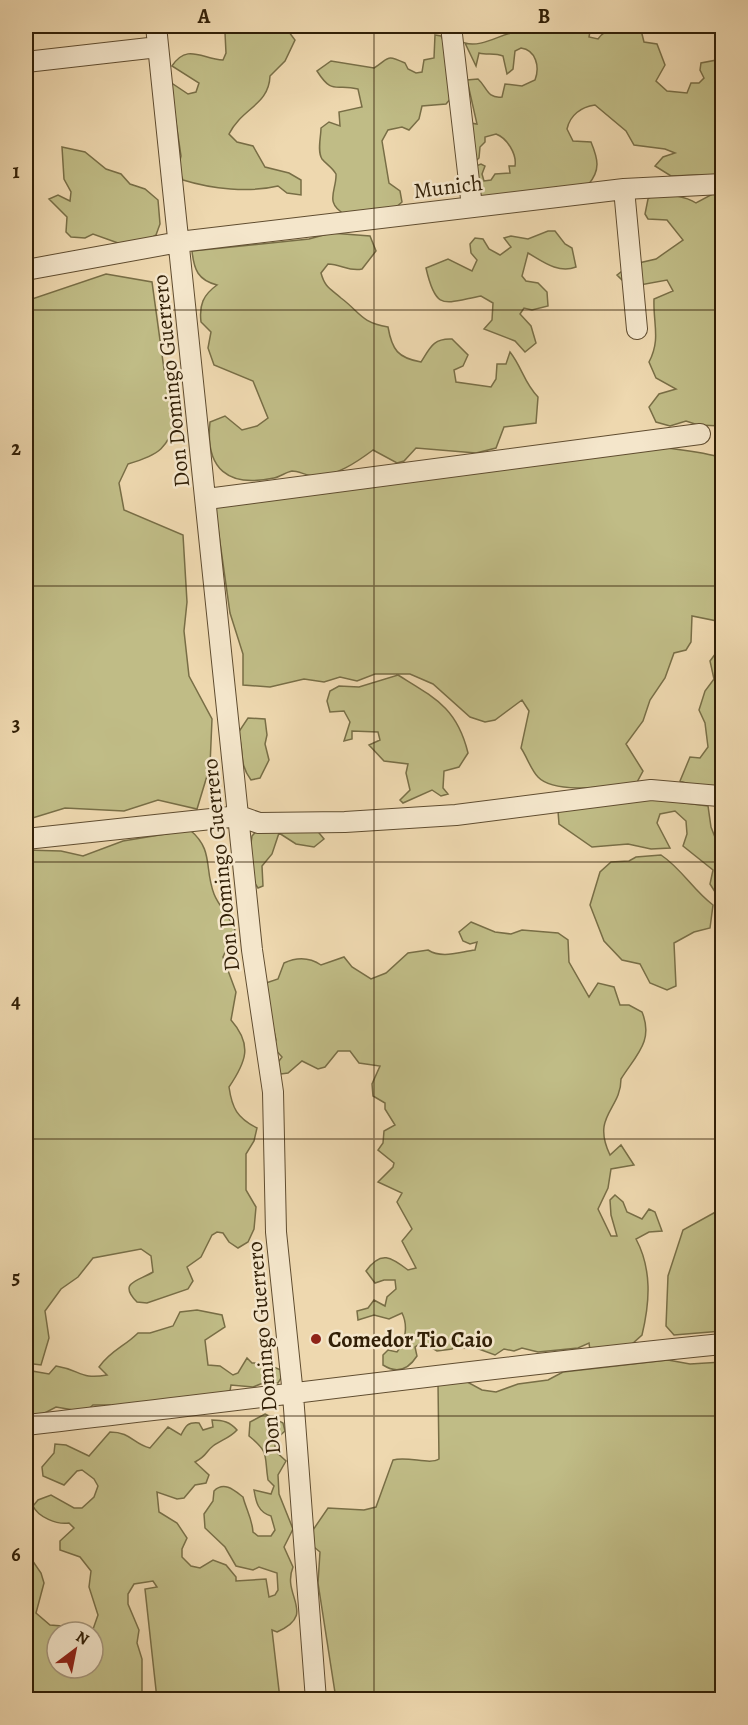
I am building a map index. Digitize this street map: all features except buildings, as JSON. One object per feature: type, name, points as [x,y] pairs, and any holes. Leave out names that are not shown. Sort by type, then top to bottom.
[{"type":"street","name":"Don Domingo Guerrero","points":[[159,26],[158,47],[207,499],[252,950],[273,1092],[276,1232],[293,1395],[316,1700]]},
{"type":"street","points":[[451,26],[472,207]]},
{"type":"street","points":[[26,62],[158,47]]},
{"type":"street","name":"Munich","points":[[26,270],[179,242],[624,189],[723,184]]},
{"type":"street","points":[[624,189],[638,329]]},
{"type":"street","points":[[207,499],[700,434]]},
{"type":"street","points":[[26,839],[238,816],[259,823],[345,822],[456,815],[651,790],[719,796]]},
{"type":"street","points":[[26,1425],[293,1395],[535,1362],[723,1344]]},
{"type":"shaded area","points":[[275,26],[286,28],[295,40],[285,61],[270,76],[265,94],[234,125],[229,134],[237,142],[253,146],[265,167],[289,173],[301,180],[301,195],[287,193],[278,186],[231,189],[183,180],[178,168],[181,156],[170,82],[188,94],[196,92],[199,83],[172,66],[183,55],[189,54],[223,60],[226,53],[225,33],[244,28],[264,33]]},
{"type":"shaded area","points":[[513,26],[591,26],[589,37],[598,39],[611,29],[622,26],[640,26],[644,42],[657,44],[665,65],[656,81],[667,91],[687,93],[691,83],[699,83],[704,78],[700,70],[701,63],[722,59],[722,178],[697,175],[671,176],[655,166],[663,157],[675,153],[665,149],[634,145],[626,131],[595,105],[577,112],[567,129],[573,141],[591,142],[597,159],[597,169],[588,185],[478,200],[476,166],[481,164],[485,166],[482,174],[484,181],[491,180],[495,174],[510,173],[509,166],[515,166],[515,161],[513,152],[507,143],[496,134],[485,137],[485,142],[480,147],[479,158],[475,162],[470,123],[477,124],[467,80],[478,79],[490,94],[502,97],[505,84],[522,86],[535,80],[537,65],[530,52],[521,48],[515,51],[513,69],[507,74],[503,56],[500,55],[479,53],[476,66],[465,43],[483,43],[515,32]]},
{"type":"shaded area","points":[[435,35],[441,36],[446,46],[452,97],[446,104],[422,106],[419,119],[409,130],[402,127],[388,130],[382,141],[389,183],[400,191],[402,202],[395,208],[346,215],[335,206],[333,201],[336,174],[321,156],[319,148],[321,128],[329,122],[340,126],[339,112],[362,107],[358,89],[331,86],[322,79],[317,71],[331,61],[374,68],[391,58],[405,63],[408,69],[416,73],[422,72],[424,60],[434,58]]},
{"type":"shaded area","points":[[62,147],[85,152],[106,169],[121,174],[130,184],[145,189],[158,200],[160,224],[156,235],[138,246],[118,243],[93,234],[85,238],[71,237],[66,232],[67,217],[49,199],[58,195],[70,201],[71,192],[64,179]]},
{"type":"shaded area","points":[[722,189],[722,426],[698,425],[686,421],[670,426],[656,422],[649,407],[659,394],[676,389],[656,378],[649,362],[656,339],[654,299],[673,291],[667,280],[629,287],[617,275],[630,265],[656,259],[683,240],[667,220],[648,219],[645,214],[648,199],[659,191],[696,203]]},
{"type":"shaded area","points":[[548,231],[555,231],[565,244],[572,248],[576,267],[557,268],[528,253],[522,276],[526,281],[538,283],[547,292],[548,306],[532,310],[524,308],[520,314],[531,326],[536,343],[525,352],[515,341],[484,329],[492,320],[493,303],[481,296],[458,301],[443,301],[434,292],[426,268],[448,259],[472,271],[477,260],[471,253],[470,244],[475,238],[483,239],[489,249],[500,255],[511,247],[504,238],[511,236],[528,239]]},
{"type":"shaded area","points":[[331,233],[370,236],[376,251],[362,269],[328,264],[321,273],[329,288],[362,316],[388,327],[397,352],[421,362],[436,342],[452,339],[468,355],[463,366],[454,370],[456,382],[491,387],[496,379],[497,364],[506,364],[510,352],[529,386],[538,397],[536,423],[504,427],[496,448],[476,453],[416,448],[404,461],[397,463],[373,450],[353,464],[323,476],[292,471],[276,477],[244,480],[232,477],[223,471],[211,452],[210,422],[225,416],[242,430],[257,426],[268,418],[253,381],[214,365],[208,348],[211,332],[201,322],[201,310],[205,297],[217,285],[205,280],[198,273],[192,251],[309,239]]},
{"type":"shaded area","points":[[106,274],[152,282],[164,369],[179,417],[161,449],[148,457],[128,464],[119,483],[124,510],[183,535],[187,602],[184,631],[189,676],[212,719],[210,766],[197,809],[158,800],[124,811],[65,808],[26,820],[26,301]]},
{"type":"shaded area","points":[[648,445],[704,453],[722,458],[722,622],[692,616],[691,642],[686,650],[674,653],[665,678],[650,700],[643,721],[626,744],[643,771],[636,784],[570,788],[546,783],[533,771],[521,748],[529,711],[522,700],[495,720],[485,722],[470,717],[433,684],[410,674],[375,674],[357,681],[340,677],[324,682],[304,679],[270,687],[243,685],[243,654],[230,613],[215,507]]},
{"type":"shaded area","points":[[722,645],[722,790],[697,787],[680,781],[690,757],[700,758],[708,747],[705,723],[699,710],[705,691],[714,679],[710,661]]},
{"type":"shaded area","points":[[398,675],[434,698],[458,725],[468,753],[459,767],[444,771],[443,788],[448,794],[441,796],[432,790],[403,803],[400,800],[410,790],[406,773],[408,764],[384,761],[369,745],[380,740],[378,732],[352,731],[352,739],[344,741],[350,722],[344,711],[330,712],[327,701],[330,691],[339,686],[359,687]]},
{"type":"shaded area","points":[[248,718],[265,719],[267,735],[265,744],[269,760],[260,778],[251,780],[244,768],[238,733]]},
{"type":"shaded area","points":[[653,791],[677,802],[708,806],[711,827],[720,850],[722,849],[722,903],[710,884],[713,870],[683,846],[687,834],[686,821],[675,811],[660,814],[657,823],[670,848],[651,849],[628,844],[592,847],[559,824],[558,811]]},
{"type":"shaded area","points":[[260,827],[315,828],[324,839],[314,847],[296,844],[279,833],[272,854],[262,866],[263,886],[258,888],[247,871],[252,836]]},
{"type":"shaded area","points":[[190,830],[198,837],[206,852],[214,894],[235,930],[223,957],[236,992],[231,1020],[242,1038],[245,1054],[240,1070],[229,1087],[237,1112],[257,1128],[254,1141],[246,1154],[246,1190],[256,1207],[254,1229],[248,1242],[238,1248],[229,1242],[223,1233],[217,1232],[212,1235],[201,1257],[187,1267],[193,1281],[188,1289],[147,1303],[137,1302],[129,1290],[132,1283],[153,1272],[151,1256],[141,1249],[93,1258],[78,1277],[61,1289],[45,1311],[49,1338],[41,1365],[26,1363],[26,850],[61,851],[83,856],[123,841]]},
{"type":"shaded area","points":[[661,855],[713,905],[710,928],[694,932],[674,943],[676,986],[667,990],[650,983],[640,964],[622,960],[604,941],[590,905],[600,872],[611,862]]},
{"type":"shaded area","points":[[471,922],[495,932],[511,934],[522,930],[558,933],[568,940],[569,962],[589,997],[598,983],[614,987],[620,1005],[629,1005],[642,1012],[646,1031],[645,1040],[621,1079],[620,1090],[608,1114],[604,1131],[610,1155],[621,1145],[634,1165],[611,1169],[608,1188],[598,1209],[611,1236],[617,1236],[611,1215],[610,1200],[615,1195],[623,1202],[627,1212],[642,1219],[649,1209],[655,1212],[662,1231],[649,1232],[636,1239],[645,1262],[648,1298],[642,1335],[632,1344],[590,1350],[589,1343],[578,1348],[538,1352],[522,1348],[514,1351],[504,1349],[495,1355],[476,1348],[457,1348],[457,1341],[452,1349],[437,1351],[422,1342],[415,1347],[417,1356],[410,1365],[398,1370],[383,1365],[383,1355],[388,1350],[397,1352],[402,1343],[405,1328],[402,1313],[389,1319],[374,1315],[358,1320],[357,1311],[368,1308],[374,1300],[385,1306],[387,1297],[396,1289],[395,1280],[375,1283],[366,1271],[376,1260],[391,1259],[408,1270],[416,1268],[402,1241],[412,1229],[397,1202],[402,1193],[378,1182],[393,1167],[394,1163],[378,1150],[383,1143],[384,1131],[395,1125],[385,1109],[385,1103],[373,1096],[372,1084],[380,1066],[359,1063],[350,1051],[338,1051],[325,1067],[318,1069],[302,1061],[288,1073],[281,1074],[276,1065],[282,1057],[273,1047],[276,1040],[263,984],[278,979],[284,963],[298,959],[312,960],[321,965],[344,957],[352,967],[371,979],[386,973],[408,953],[428,950],[445,954],[475,950],[477,942],[470,944],[463,941],[459,932]]},
{"type":"shaded area","points":[[722,1174],[722,1331],[674,1335],[666,1326],[668,1276],[683,1230],[721,1209],[719,1177]]},
{"type":"shaded area","points":[[197,1310],[222,1315],[225,1327],[205,1340],[208,1365],[220,1366],[233,1375],[238,1373],[247,1358],[252,1363],[264,1363],[281,1370],[283,1375],[278,1383],[263,1383],[253,1387],[231,1385],[230,1391],[119,1411],[110,1405],[93,1405],[85,1412],[56,1407],[39,1416],[26,1412],[26,1370],[49,1374],[56,1366],[91,1376],[107,1375],[99,1367],[108,1356],[138,1333],[150,1333],[173,1326],[180,1312]]},
{"type":"shaded area","points":[[668,1360],[690,1364],[722,1362],[722,1699],[336,1699],[318,1583],[320,1552],[314,1547],[313,1530],[328,1508],[364,1510],[376,1507],[393,1460],[435,1461],[439,1459],[438,1383],[460,1378],[482,1390],[496,1392],[518,1384],[548,1380],[563,1372]]},
{"type":"shaded area","points":[[265,1414],[283,1423],[285,1431],[275,1440],[275,1451],[286,1461],[278,1475],[279,1494],[293,1529],[284,1547],[293,1567],[291,1587],[297,1611],[289,1625],[277,1632],[272,1630],[280,1699],[157,1699],[145,1589],[157,1587],[153,1581],[134,1584],[128,1594],[128,1604],[139,1630],[137,1643],[142,1659],[142,1699],[26,1699],[26,1535],[29,1534],[32,1560],[41,1573],[44,1583],[36,1613],[45,1621],[45,1680],[105,1680],[105,1620],[96,1620],[98,1615],[89,1587],[91,1571],[80,1557],[60,1550],[60,1541],[74,1528],[69,1523],[59,1523],[43,1517],[33,1506],[38,1500],[51,1495],[74,1508],[82,1508],[94,1497],[98,1486],[94,1479],[82,1470],[77,1471],[64,1485],[43,1476],[42,1467],[54,1453],[55,1444],[66,1445],[89,1456],[110,1432],[123,1434],[150,1448],[168,1427],[181,1435],[192,1423],[199,1423],[203,1430],[213,1427],[212,1420],[232,1425],[237,1430],[234,1433],[213,1446],[195,1462],[209,1475],[206,1483],[195,1485],[184,1498],[177,1499],[157,1492],[159,1512],[177,1523],[187,1538],[182,1549],[182,1557],[191,1566],[200,1568],[213,1560],[226,1565],[236,1577],[236,1581],[266,1579],[269,1597],[275,1595],[278,1590],[277,1573],[259,1567],[253,1570],[236,1566],[225,1547],[205,1528],[204,1514],[213,1501],[214,1491],[225,1487],[233,1489],[243,1497],[253,1532],[258,1536],[271,1536],[275,1530],[271,1516],[263,1512],[256,1499],[254,1490],[271,1494],[274,1486],[268,1480],[263,1451],[249,1436],[250,1422]]},
{"type":"place","name":"Comedor Tio Caio","points":[[316,1339]]}]
